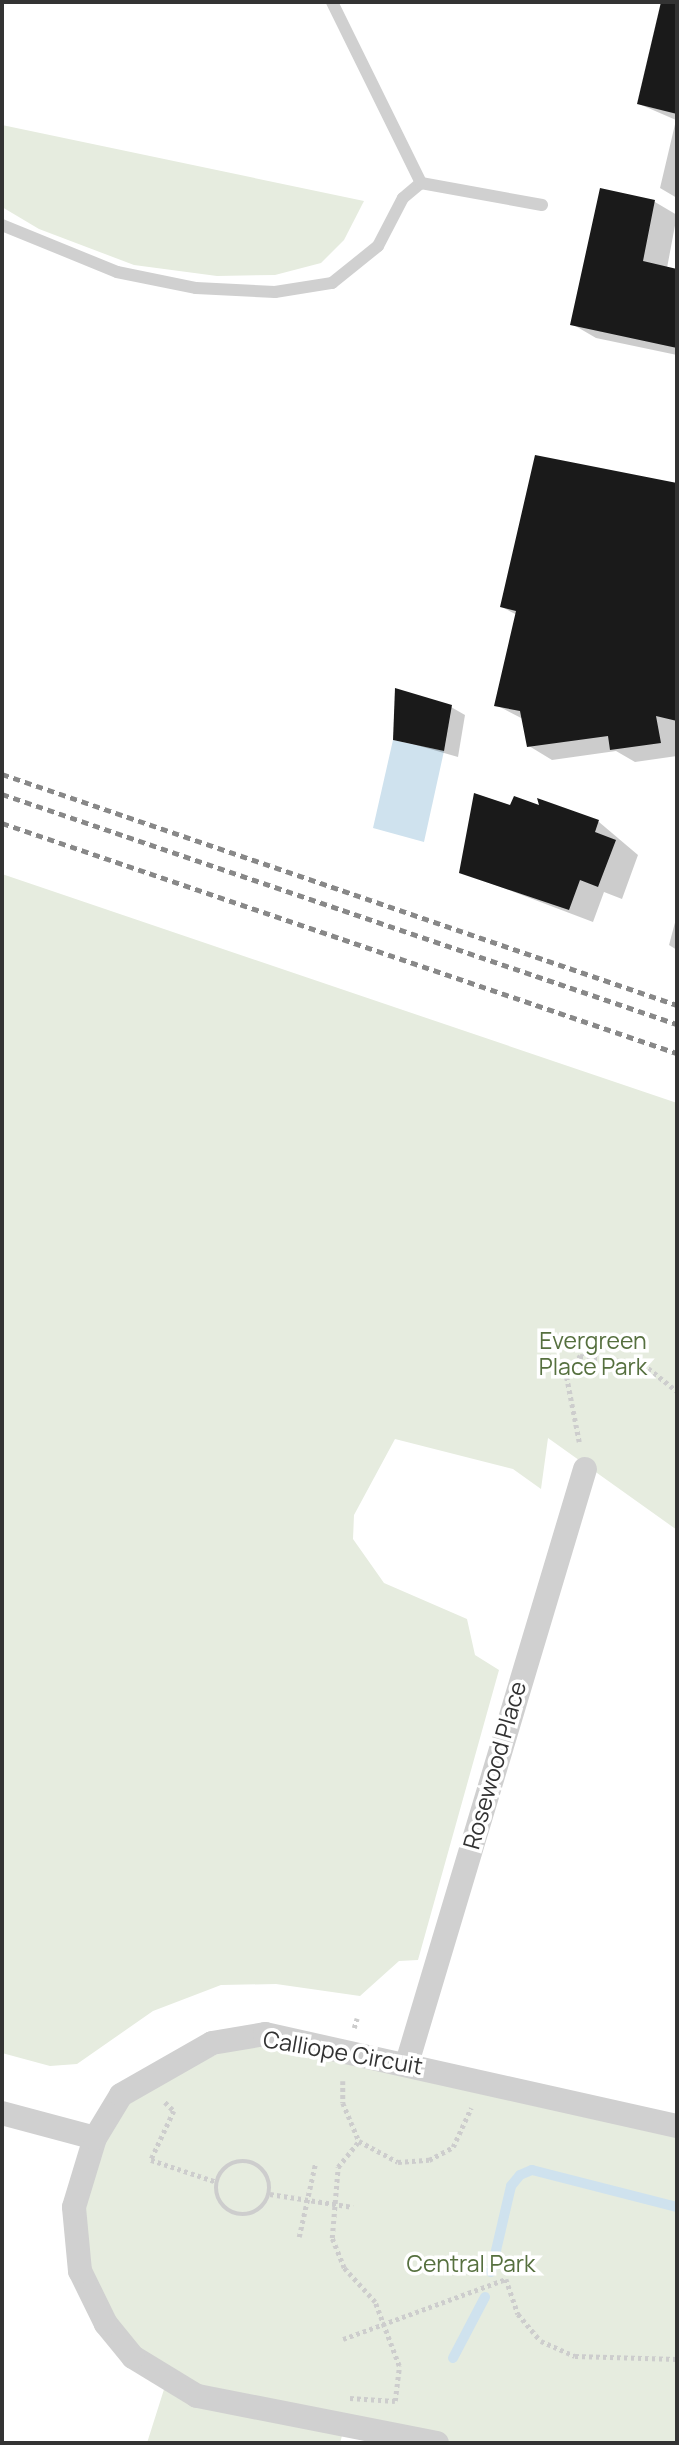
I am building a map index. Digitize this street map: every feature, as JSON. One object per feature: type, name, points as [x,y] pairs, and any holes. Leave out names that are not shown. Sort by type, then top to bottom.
[{"type":"street","name":"Rosewood Place","points":[[407,2063],[585,1469]]},
{"type":"street","name":"Calliope Circuit","points":[[436,2443],[197,2396],[133,2357],[106,2325],[80,2271],[74,2207],[95,2138],[121,2095],[212,2043],[265,2034],[479,2079],[677,2126]]},
{"type":"street","points":[[2,2113],[95,2138]]},
{"type":"lane","points":[[332,2],[421,183]]},
{"type":"lane","points":[[2,225],[117,272],[196,288],[275,292],[332,283],[378,246],[402,198],[421,183],[542,205]]},
{"type":"path","points":[[585,1469],[567,1395],[569,1364],[589,1355],[620,1356],[643,1364],[677,1391]]},
{"type":"path","points":[[345,2070],[343,2103],[359,2141],[398,2162],[429,2160],[453,2147],[466,2129],[479,2079]]},
{"type":"path","points":[[160,2096],[174,2111],[151,2160],[217,2182]]},
{"type":"path","points":[[350,2402],[352,2393],[395,2401],[399,2366],[374,2302],[344,2269],[332,2238],[332,2205],[338,2167],[359,2141]]},
{"type":"path","points":[[249,2158],[266,2172],[270,2194],[258,2214],[237,2219],[220,2205],[217,2182],[229,2163],[249,2158]]},
{"type":"path","points":[[299,2237],[310,2203],[315,2165]]},
{"type":"path","points":[[270,2194],[310,2203],[353,2207]]},
{"type":"path","points":[[343,2339],[506,2278],[518,2314],[541,2341],[575,2356],[677,2359]]},
{"type":"green space","points":[[2,125],[364,201],[344,240],[321,263],[275,275],[217,276],[134,265],[39,229],[2,207]]},
{"type":"green space","name":"Evergreen Place Park","points":[[2,874],[677,1103],[677,1530],[548,1438],[541,1489],[513,1469],[395,1439],[354,1515],[353,1539],[384,1583],[467,1619],[475,1655],[499,1670],[418,1960],[399,1961],[360,1996],[276,1984],[221,1985],[153,2011],[77,2064],[50,2066],[2,2053]]},
{"type":"green space","name":"Central Park","points":[[265,2034],[677,2126],[677,2443],[437,2443],[345,2425],[340,2443],[147,2443],[166,2383],[106,2324],[74,2207],[121,2095]]},
{"type":"water","points":[[393,740],[444,751],[424,842],[373,828]]},
{"type":"building","points":[[661,2],[677,2],[677,114],[637,104]]},
{"type":"building","points":[[600,188],[655,200],[643,261],[677,269],[677,348],[570,325]]},
{"type":"building","points":[[535,455],[677,483],[677,721],[656,716],[661,743],[610,750],[608,736],[527,747],[520,711],[494,706],[516,611],[500,607]]},
{"type":"building","points":[[395,688],[452,705],[444,751],[393,740]]},
{"type":"building","points":[[474,793],[510,805],[514,796],[539,805],[537,798],[599,820],[595,832],[616,840],[598,887],[580,880],[569,910],[459,873]]},
{"type":"waterway","points":[[491,2272],[511,2186],[520,2175],[532,2170],[677,2207]]},
{"type":"waterway","points":[[453,2358],[485,2297]]},
{"type":"railway","points":[[2,774],[677,1005]]},
{"type":"railway","points":[[2,794],[677,1024]]},
{"type":"railway","points":[[2,823],[677,1053]]}]
